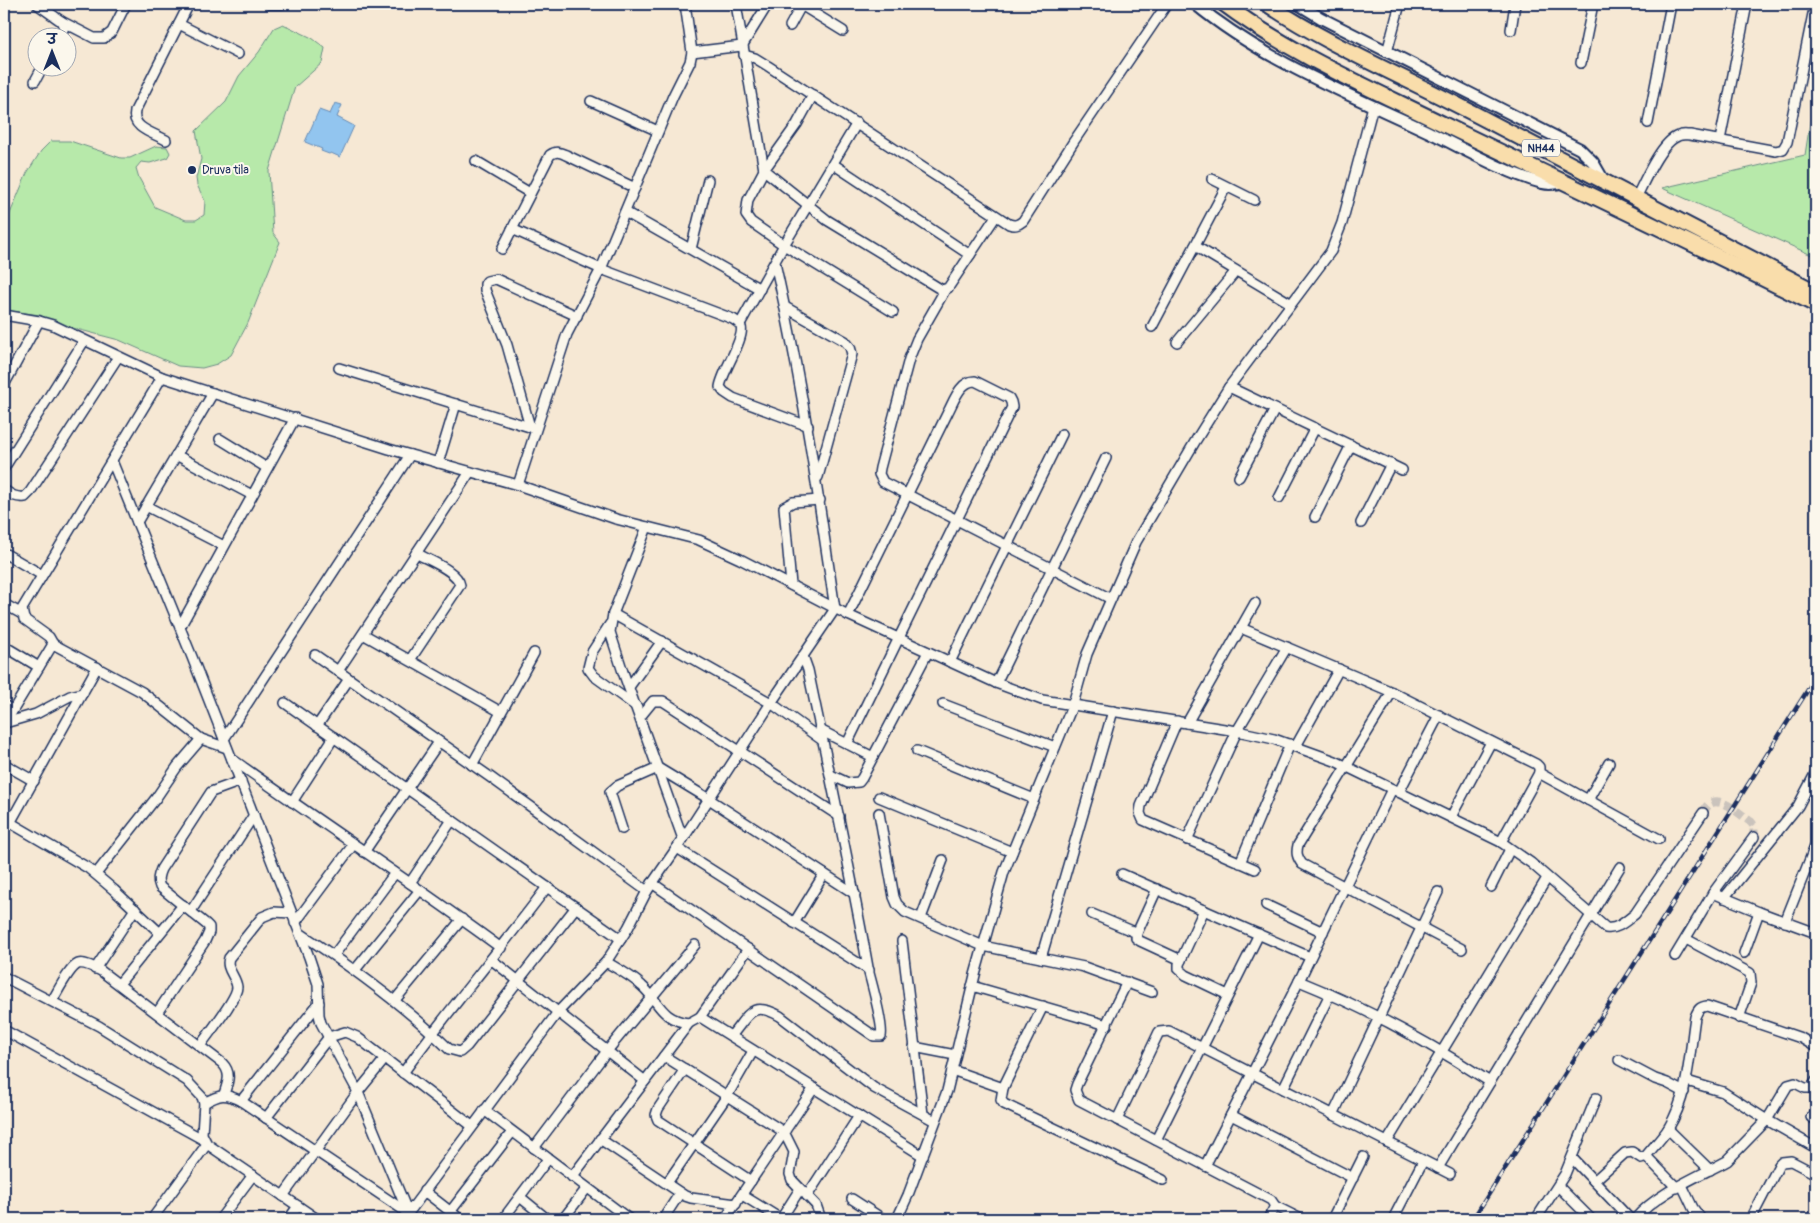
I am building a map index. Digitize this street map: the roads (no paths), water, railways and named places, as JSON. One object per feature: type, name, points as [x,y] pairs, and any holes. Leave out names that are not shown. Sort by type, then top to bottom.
[{"type":"highway","name":"NH44","points":[[1224,4],[1253,26],[1326,66],[1696,244],[1816,305]]},
{"type":"highway","name":"NH44","points":[[1267,4],[1283,15],[1379,67],[1448,100],[1816,292]]},
{"type":"street","points":[[37,4],[61,21],[94,38],[104,38],[112,32],[126,4]]},
{"type":"street","points":[[166,140],[139,126],[133,116],[189,4]]},
{"type":"street","points":[[270,4],[282,4]]},
{"type":"street","points":[[518,485],[533,428],[562,349],[576,316],[589,295],[601,269],[678,82],[690,62],[692,52],[685,4]]},
{"type":"street","points":[[736,4],[764,170],[827,220],[937,288],[945,290]]},
{"type":"street","points":[[743,51],[768,4]]},
{"type":"street","points":[[692,52],[743,51],[857,123],[996,216],[1013,225],[1023,221],[1074,141],[1167,4]]},
{"type":"street","points":[[1195,4],[1223,25],[1261,49],[1373,106],[1515,173],[1544,184],[1565,182]]},
{"type":"street","points":[[1298,4],[1321,18],[1580,149],[1593,162],[1604,181]]},
{"type":"street","points":[[1388,52],[1400,4]]},
{"type":"street","points":[[1511,30],[1515,4]]},
{"type":"street","points":[[1581,63],[1593,4]]},
{"type":"street","points":[[1648,123],[1671,4]]},
{"type":"street","points":[[1720,140],[1747,4]]},
{"type":"street","points":[[1636,198],[1647,176],[1667,145],[1672,139],[1680,135],[1690,134],[1776,151],[1783,149],[1787,142],[1815,4]]},
{"type":"street","points":[[790,26],[802,5],[843,31]]},
{"type":"street","points":[[61,21],[64,28]]},
{"type":"street","points":[[179,24],[238,54]]},
{"type":"street","points":[[813,96],[797,124],[764,170],[748,200],[746,215],[751,222],[784,245],[893,312]]},
{"type":"street","points":[[591,101],[658,131]]},
{"type":"street","points":[[897,1219],[908,1195],[947,1091],[972,986],[1004,872],[1073,704],[1087,654],[1136,542],[1229,387],[1290,303],[1324,261],[1336,239],[1373,106]]},
{"type":"street","points":[[740,324],[784,245],[857,123]]},
{"type":"street","points":[[502,249],[550,155],[557,152],[566,154],[635,188]]},
{"type":"street","points":[[476,161],[530,193]]},
{"type":"street","points":[[833,164],[970,256]]},
{"type":"street","points":[[1212,179],[1254,200]]},
{"type":"street","points":[[691,249],[708,180]]},
{"type":"street","points":[[1152,326],[1226,187]]},
{"type":"street","points":[[625,212],[760,289]]},
{"type":"street","points":[[996,216],[945,290],[909,358],[879,474],[883,482],[907,495],[1111,599]]},
{"type":"street","points":[[512,228],[601,269],[733,319],[740,324],[742,330],[721,379],[720,387],[733,398],[808,426]]},
{"type":"street","points":[[1195,246],[1290,303]]},
{"type":"street","points":[[406,1216],[558,1012],[606,962],[621,939],[649,887],[677,848],[802,656],[835,609],[808,426],[785,307],[774,263]]},
{"type":"street","points":[[1177,342],[1236,270]]},
{"type":"street","points":[[533,428],[507,345],[484,290],[484,284],[487,281],[496,279],[576,316]]},
{"type":"street","points":[[785,307],[844,341],[850,347],[852,354],[817,481]]},
{"type":"street","points":[[4,315],[39,320],[162,377],[410,455],[518,485],[616,519],[699,540],[848,616],[996,683],[1042,700],[1237,731],[1293,745],[1347,766],[1501,842],[1531,863],[1606,928],[1611,929],[1619,926],[1635,914],[1703,813]]},
{"type":"street","points":[[4,385],[39,320]]},
{"type":"street","points":[[4,468],[84,340]]},
{"type":"street","points":[[4,490],[19,498],[25,497],[30,492],[118,357]]},
{"type":"street","points":[[339,368],[533,428]]},
{"type":"street","points":[[162,377],[42,575],[22,610],[22,614],[24,619],[49,637],[53,644],[142,692],[201,740],[226,743]]},
{"type":"street","points":[[847,744],[1012,407],[1008,398],[975,381],[964,385],[948,412],[848,616]]},
{"type":"street","points":[[1229,387],[1402,470]]},
{"type":"street","points":[[137,522],[213,393]]},
{"type":"street","points":[[438,463],[456,404]]},
{"type":"street","points":[[1239,476],[1275,408]]},
{"type":"street","points":[[180,627],[294,418]]},
{"type":"street","points":[[1279,498],[1315,428]]},
{"type":"street","points":[[950,662],[1062,434]]},
{"type":"street","points":[[220,439],[267,468]]},
{"type":"street","points":[[1315,517],[1351,445]]},
{"type":"street","points":[[176,455],[252,495]]},
{"type":"street","points":[[226,743],[410,455]]},
{"type":"street","points":[[996,683],[1106,458]]},
{"type":"street","points":[[112,462],[180,627],[314,970],[318,984],[321,1023],[358,1092],[406,1216]]},
{"type":"street","points":[[1361,523],[1391,464]]},
{"type":"street","points":[[338,672],[470,472]]},
{"type":"street","points":[[791,586],[784,507],[793,502],[820,500]]},
{"type":"street","points":[[146,506],[224,546]]},
{"type":"street","points":[[637,707],[594,676],[588,668],[592,652],[610,623],[647,527]]},
{"type":"street","points":[[4,553],[42,575]]},
{"type":"street","points":[[410,660],[460,585],[460,581],[452,572],[416,553]]},
{"type":"street","points":[[1187,723],[1255,603]]},
{"type":"street","points":[[4,604],[22,614]]},
{"type":"street","points":[[613,614],[771,703],[821,735],[873,756]]},
{"type":"street","points":[[610,623],[610,632],[683,839]]},
{"type":"street","points":[[1241,628],[1392,692],[1536,764],[1539,767],[1539,773],[1501,842]]},
{"type":"street","points":[[363,634],[501,712]]},
{"type":"street","points":[[629,687],[662,641]]},
{"type":"street","points":[[4,724],[53,644]]},
{"type":"street","points":[[4,646],[39,667]]},
{"type":"street","points":[[1187,840],[1237,731],[1287,647]]},
{"type":"street","points":[[831,774],[848,783],[859,782],[928,652]]},
{"type":"street","points":[[472,765],[534,653]]},
{"type":"street","points":[[315,655],[649,887],[748,949],[878,1037],[882,1033],[882,1029],[840,816],[808,670],[802,656]]},
{"type":"street","points":[[97,667],[34,781],[7,821],[96,874],[160,934]]},
{"type":"street","points":[[1240,863],[1293,745],[1339,669]]},
{"type":"street","points":[[317,726],[349,679]]},
{"type":"street","points":[[1392,692],[1298,845],[1297,858],[1302,864],[1462,949]]},
{"type":"street","points":[[4,724],[36,714],[70,696],[83,693]]},
{"type":"street","points":[[640,717],[653,700],[663,701],[840,816]]},
{"type":"street","points":[[285,704],[621,939]]},
{"type":"street","points":[[943,704],[1055,747]]},
{"type":"street","points":[[4,705],[12,710]]},
{"type":"street","points":[[1041,958],[1113,711]]},
{"type":"street","points":[[1205,1166],[1345,887],[1396,790],[1439,716]]},
{"type":"street","points":[[1176,721],[1141,806],[1140,813],[1143,820],[1255,869]]},
{"type":"street","points":[[292,802],[334,737]]},
{"type":"street","points":[[96,874],[156,798],[177,767],[201,740]]},
{"type":"street","points":[[364,852],[439,742]]},
{"type":"street","points":[[1451,817],[1491,742]]},
{"type":"street","points":[[917,751],[1034,799]]},
{"type":"street","points":[[232,759],[501,948]]},
{"type":"street","points":[[1588,800],[1609,763]]},
{"type":"street","points":[[4,764],[34,781]]},
{"type":"street","points":[[658,768],[855,894]]},
{"type":"street","points":[[622,829],[610,792],[617,786],[658,768]]},
{"type":"street","points":[[1724,898],[1798,806],[1816,772]]},
{"type":"street","points":[[1539,773],[1659,839]]},
{"type":"street","points":[[156,1013],[208,936],[209,927],[160,887],[157,882],[161,869],[211,792],[240,781]]},
{"type":"street","points":[[879,797],[1012,852]]},
{"type":"street","points":[[879,813],[897,904],[906,912],[983,946],[1084,966],[1152,992]]},
{"type":"street","points":[[190,911],[254,816]]},
{"type":"street","points":[[410,883],[452,820]]},
{"type":"street","points":[[1675,956],[1713,893],[1754,837]]},
{"type":"street","points":[[1785,922],[1816,844]]},
{"type":"street","points":[[295,923],[353,845]]},
{"type":"street","points":[[677,848],[869,970]]},
{"type":"street","points":[[1491,887],[1510,848]]},
{"type":"street","points":[[921,918],[943,860]]},
{"type":"street","points":[[1438,1168],[1620,867]]},
{"type":"street","points":[[334,955],[394,873]]},
{"type":"street","points":[[794,922],[824,874]]},
{"type":"street","points":[[1122,874],[1310,957]]},
{"type":"street","points":[[1387,1142],[1547,878]]},
{"type":"street","points":[[403,1073],[432,1033],[492,960],[547,887]]},
{"type":"street","points":[[355,970],[420,890]]},
{"type":"street","points":[[1157,890],[1136,938],[1181,960]]},
{"type":"street","points":[[1333,1115],[1438,892]]},
{"type":"street","points":[[1713,893],[1785,922],[1815,929]]},
{"type":"street","points":[[119,984],[183,905]]},
{"type":"street","points":[[1266,905],[1323,932]]},
{"type":"street","points":[[299,932],[395,1000],[450,1050],[460,1052],[576,908]]},
{"type":"street","points":[[95,969],[135,909]]},
{"type":"street","points":[[1204,910],[1181,960],[1179,969],[1181,972],[1228,995]]},
{"type":"street","points":[[200,1046],[235,996],[237,984],[228,967],[229,958],[262,917],[274,912],[291,913]]},
{"type":"street","points":[[1744,953],[1760,912]]},
{"type":"street","points":[[1092,914],[1137,933]]},
{"type":"street","points":[[395,1000],[462,919]]},
{"type":"street","points":[[1156,1140],[1259,934]]},
{"type":"street","points":[[1686,939],[1750,973],[1752,983],[1739,1018]]},
{"type":"street","points":[[902,941],[923,1114]]},
{"type":"street","points":[[534,1148],[607,1051],[695,945]]},
{"type":"street","points":[[572,1177],[689,1022],[700,1017],[748,949]]},
{"type":"street","points":[[492,960],[645,1081]]},
{"type":"street","points":[[606,962],[633,978],[664,1012],[675,1019],[689,1022]]},
{"type":"street","points":[[52,1001],[74,967],[78,964],[95,969],[119,984],[227,1068],[229,1080],[224,1094]]},
{"type":"street","points":[[4,977],[99,1026],[186,1081],[202,1097],[204,1103],[202,1134],[205,1142]]},
{"type":"street","points":[[1299,981],[1330,994],[1442,1051],[1490,1082]]},
{"type":"street","points":[[1127,982],[1075,1090],[1079,1100],[1271,1200],[1275,1206],[1301,1219]]},
{"type":"street","points":[[972,986],[1107,1025]]},
{"type":"street","points":[[1283,1089],[1330,994]]},
{"type":"street","points":[[241,1101],[319,1002]]},
{"type":"street","points":[[1043,1006],[1003,1088],[1001,1094],[1004,1104],[1163,1180]]},
{"type":"street","points":[[1594,1181],[1626,1153],[1632,1152],[1641,1158],[1646,1156],[1668,1129],[1684,1092],[1695,1017],[1702,1006],[1707,1006],[1801,1038],[1816,1047]]},
{"type":"street","points":[[731,1036],[756,1009],[770,1010],[874,1088],[936,1121]]},
{"type":"street","points":[[700,1017],[923,1156]]},
{"type":"street","points":[[4,1030],[205,1142],[317,1219]]},
{"type":"street","points":[[1117,1120],[1158,1032],[1169,1031],[1450,1174]]},
{"type":"street","points":[[266,1118],[329,1037],[340,1032],[350,1033],[472,1126]]},
{"type":"street","points":[[914,1047],[955,1056]]},
{"type":"street","points":[[667,1183],[727,1096],[753,1051]]},
{"type":"street","points":[[664,1056],[784,1132],[794,1152],[790,1174],[792,1180],[816,1205],[821,1219]]},
{"type":"street","points":[[283,1196],[358,1092],[385,1059]]},
{"type":"street","points":[[1620,1060],[1684,1092]]},
{"type":"street","points":[[684,1069],[656,1115],[662,1124],[751,1181]]},
{"type":"street","points":[[952,1070],[1003,1088]]},
{"type":"street","points":[[1687,1081],[1723,1092],[1816,1148]]},
{"type":"street","points":[[1635,1219],[1644,1208],[1656,1199],[1727,1161],[1767,1120],[1788,1085],[1795,1083],[1808,1089],[1816,1081]]},
{"type":"street","points":[[726,1219],[814,1088]]},
{"type":"street","points":[[204,1103],[224,1094],[241,1101],[406,1216]]},
{"type":"street","points":[[1536,1219],[1558,1186],[1572,1158],[1596,1098]]},
{"type":"street","points":[[484,1110],[627,1219]]},
{"type":"street","points":[[1231,1115],[1353,1178]]},
{"type":"street","points":[[807,1196],[859,1116]]},
{"type":"street","points":[[1668,1129],[1710,1170]]},
{"type":"street","points":[[450,1212],[512,1132]]},
{"type":"street","points":[[600,1139],[680,1193],[691,1198],[736,1204]]},
{"type":"street","points":[[152,1219],[205,1142]]},
{"type":"street","points":[[1646,1156],[1680,1186],[1701,1219]]},
{"type":"street","points":[[1332,1219],[1363,1157]]},
{"type":"street","points":[[1572,1158],[1630,1219]]},
{"type":"street","points":[[503,1219],[548,1159]]},
{"type":"street","points":[[1393,1219],[1423,1161]]},
{"type":"street","points":[[1751,1219],[1782,1162],[1791,1162],[1816,1174]]},
{"type":"street","points":[[220,1219],[253,1176]]},
{"type":"street","points":[[1558,1186],[1592,1219]]},
{"type":"street","points":[[563,1219],[587,1188]]},
{"type":"street","points":[[742,1194],[781,1219],[800,1189]]},
{"type":"street","points":[[424,1191],[460,1219]]},
{"type":"street","points":[[663,1219],[680,1193]]},
{"type":"street","points":[[520,1197],[547,1219]]},
{"type":"street","points":[[852,1199],[883,1219]]},
{"type":"street","points":[[289,1219],[298,1206]]},
{"type":"street","points":[[1268,1219],[1275,1206]]},
{"type":"water","points":[[335,103],[342,105],[337,117],[354,126],[340,157],[321,151],[322,149],[305,142],[319,110],[330,114]]},
{"type":"tunnel","points":[[1703,813],[1711,803],[1716,802],[1727,805],[1751,822],[1754,826],[1754,837]]},
{"type":"railway","points":[[1473,1219],[1816,677]]},
{"type":"place","name":"Druva tila","points":[[192,170]]}]
